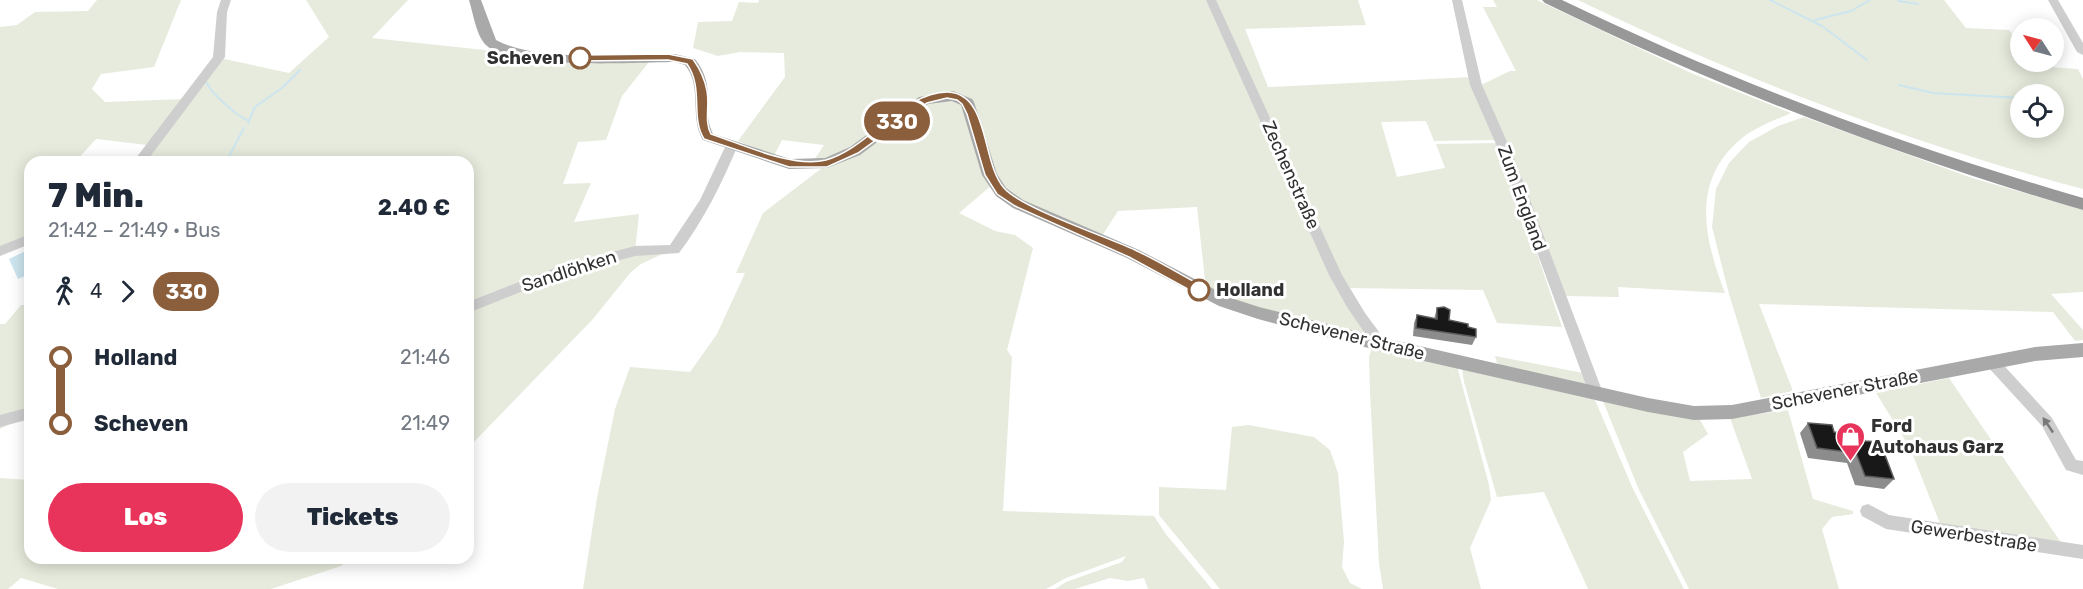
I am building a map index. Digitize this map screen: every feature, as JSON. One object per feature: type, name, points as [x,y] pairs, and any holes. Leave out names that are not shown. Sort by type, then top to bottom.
[{"type":"highway","points":[[1550,0],[1642,45],[1814,115],[1957,166],[2083,204]]},
{"type":"highway","points":[[1564,0],[1680,54],[1827,113],[1974,163],[2083,196]]},
{"type":"main road","name":"Schevener Straße","points":[[475,0],[490,42],[507,51],[580,58],[681,58],[693,63],[704,99],[702,128],[705,134],[712,139],[789,164],[827,163],[855,151],[924,100],[953,96],[967,102],[990,175],[1001,192],[1018,204],[1133,254],[1225,302],[1258,313],[1380,344],[1596,393],[1694,413],[1713,414],[1762,407],[2035,354],[2083,350]]},
{"type":"street","points":[[144,156],[219,57],[222,12],[226,0]]},
{"type":"street","name":"Zechenstraße","points":[[1211,0],[1316,229],[1328,261],[1359,316],[1380,344]]},
{"type":"street","name":"Zum England","points":[[1456,0],[1476,86],[1509,160],[1596,393]]},
{"type":"street","points":[[2053,0],[2083,52]]},
{"type":"street","name":"Sandlöhken","points":[[474,306],[560,271],[635,250],[674,250],[684,238],[719,175],[732,145]]},
{"type":"street","points":[[0,251],[24,241]]},
{"type":"street","points":[[1992,362],[2047,422],[2071,465],[2083,468]]},
{"type":"street","points":[[0,421],[24,415]]},
{"type":"street","name":"Gewerbestraße","points":[[1868,511],[1886,522],[2083,552]]},
{"type":"shaded area","points":[[97,0],[181,0],[154,67],[101,74],[92,89],[105,102],[185,99],[147,145],[96,139],[80,156],[24,156],[24,238],[0,248],[0,27],[17,25],[35,12],[88,11]]},
{"type":"shaded area","points":[[306,0],[408,0],[372,38],[606,63],[649,62],[622,96],[606,140],[578,142],[563,184],[591,183],[574,222],[639,214],[635,252],[669,251],[641,264],[630,273],[593,319],[474,442],[474,156],[146,156],[220,58],[289,73],[329,37]]},
{"type":"shaded area","points":[[759,0],[1358,0],[1366,25],[1245,29],[1268,87],[1472,77],[1499,140],[1434,141],[1426,121],[1381,122],[1397,177],[1445,168],[1436,144],[1499,143],[1562,327],[1497,323],[1483,290],[1348,288],[1370,337],[1270,313],[1206,289],[1197,207],[1118,211],[1102,236],[1047,214],[1003,190],[969,102],[937,95],[853,149],[812,163],[824,145],[782,140],[774,156],[738,141],[785,77],[784,53],[740,52],[718,56],[693,48],[698,22],[732,21],[739,2],[758,3]]},
{"type":"shaded area","points":[[1493,0],[1537,0],[1691,73],[1791,113],[1742,138],[1725,155],[1714,173],[1708,191],[1707,231],[1711,252],[1725,293],[1618,287],[1619,297],[1564,296],[1479,86],[1510,71],[1516,71],[1483,7],[1497,7]]},
{"type":"shaded area","points":[[1578,0],[1944,0],[1966,28],[2009,30],[2010,72],[2064,72],[2064,68],[2078,69],[2083,79],[2083,189],[1890,130],[1700,56]]},
{"type":"shaded area","points":[[959,99],[992,185],[959,213],[995,231],[1015,235],[1033,248],[1007,350],[1012,357],[1003,511],[1154,516],[1165,533],[1212,589],[1148,589],[1144,578],[1128,581],[1110,578],[1075,589],[1055,589],[1066,582],[1122,562],[1126,556],[1066,578],[1046,589],[583,589],[597,498],[615,409],[630,367],[690,372],[717,334],[745,273],[736,273],[763,213],[826,165],[925,101]]},
{"type":"shaded area","points":[[1804,117],[1972,178],[2083,210],[2083,292],[2051,294],[2083,330],[2083,340],[2075,341],[2053,312],[1759,304],[1793,391],[1761,398],[1729,294],[1712,227],[1716,189],[1729,163],[1749,142],[1778,126]]},
{"type":"shaded area","points":[[21,305],[24,305],[24,417],[0,429],[0,324],[5,324]]},
{"type":"shaded area","points":[[1373,345],[1457,366],[1491,500],[1470,548],[1481,589],[1383,589],[1379,563],[1370,392],[1369,357]]},
{"type":"shaded area","points":[[1495,356],[1588,374],[1587,385],[1508,368],[1497,363]]},
{"type":"shaded area","points":[[1462,369],[1595,400],[1633,489],[1684,589],[1588,589],[1544,492],[1497,497]]},
{"type":"shaded area","points":[[1949,378],[2062,544],[1941,526],[1910,448],[1876,393]]},
{"type":"shaded area","points":[[1603,401],[1700,420],[1708,434],[1683,452],[1690,481],[1752,479],[1730,418],[1788,410],[1813,499],[1853,511],[1853,514],[1832,517],[1822,529],[1839,589],[1689,589],[1639,490]]},
{"type":"shaded area","points":[[1248,425],[1314,437],[1330,450],[1338,473],[1344,542],[1342,567],[1350,583],[1362,589],[1220,589],[1159,515],[1159,487],[1226,490],[1232,427]]},
{"type":"shaded area","points":[[0,478],[24,480],[24,564],[343,564],[271,589],[58,589],[21,578],[8,589],[0,589]]},
{"type":"water","points":[[24,252],[24,276],[18,279],[9,259]]},
{"type":"building","points":[[1444,307],[1450,310],[1449,320],[1468,324],[1468,327],[1476,329],[1476,337],[1416,328],[1417,315],[1437,319],[1437,308]]},
{"type":"building","points":[[1808,423],[1832,425],[1834,432],[1863,436],[1865,441],[1880,442],[1894,479],[1865,476],[1856,453],[1817,448]]},
{"type":"waterway","points":[[1770,0],[1822,26],[1867,60]]},
{"type":"waterway","points":[[1815,20],[1851,11],[1870,0]]},
{"type":"waterway","points":[[1898,1],[1918,4]]},
{"type":"waterway","points":[[248,123],[255,107],[282,88],[300,70]]},
{"type":"waterway","points":[[207,83],[224,103],[247,120]]},
{"type":"waterway","points":[[1899,85],[1933,93],[2010,97]]},
{"type":"waterway","points":[[229,156],[244,128]]},
{"type":"bus line","name":"330","points":[[580,58],[668,57],[681,58],[693,63],[704,99],[702,128],[708,137],[779,161],[798,165],[827,163],[855,151],[924,100],[947,95],[960,98],[967,102],[990,175],[1001,192],[1018,204],[1133,254],[1199,290]]},
{"type":"place","name":"Scheven","points":[[580,58]]},
{"type":"place","name":"Holland","points":[[1199,290]]},
{"type":"place","name":"Ford Autohaus Garz","points":[[1850,462]]}]
